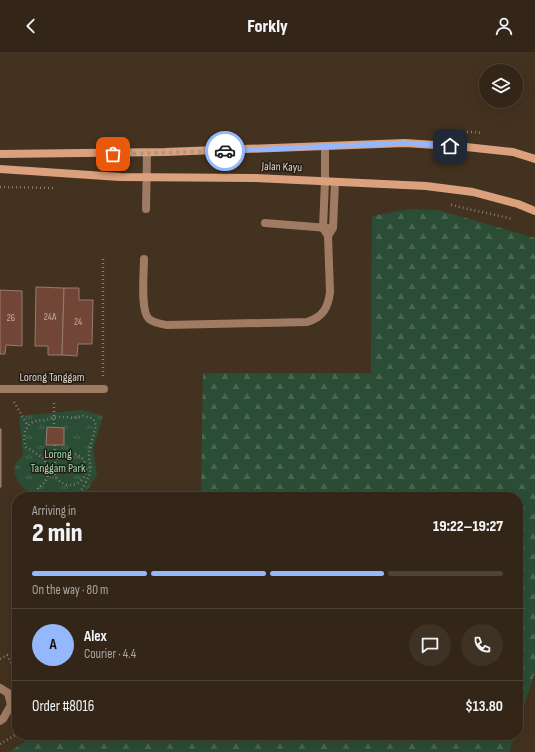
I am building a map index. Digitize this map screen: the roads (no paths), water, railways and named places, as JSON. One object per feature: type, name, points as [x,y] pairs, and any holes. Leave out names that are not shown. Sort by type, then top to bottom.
[{"type":"main road","name":"Jalan Kayu","points":[[0,154],[147,153],[405,143],[513,152],[535,159]]},
{"type":"main road","name":"Jalan Kayu","points":[[0,169],[120,177],[255,178],[426,186],[473,192],[518,204],[535,211]]},
{"type":"street","points":[[144,259],[144,310],[149,319],[157,323],[167,325],[306,322],[313,320],[325,310],[330,292],[328,236],[323,228],[325,147]]},
{"type":"street","points":[[146,209],[147,153]]},
{"type":"street","points":[[328,236],[333,228],[336,182]]},
{"type":"street","points":[[265,223],[333,228]]},
{"type":"street","name":"Lorong Tanggam","points":[[0,389],[104,389]]},
{"type":"street","points":[[0,688],[8,693],[11,706],[3,719],[0,721]]},
{"type":"park label","name":"Lorong Tanggam Park","points":[[58,461]]}]
